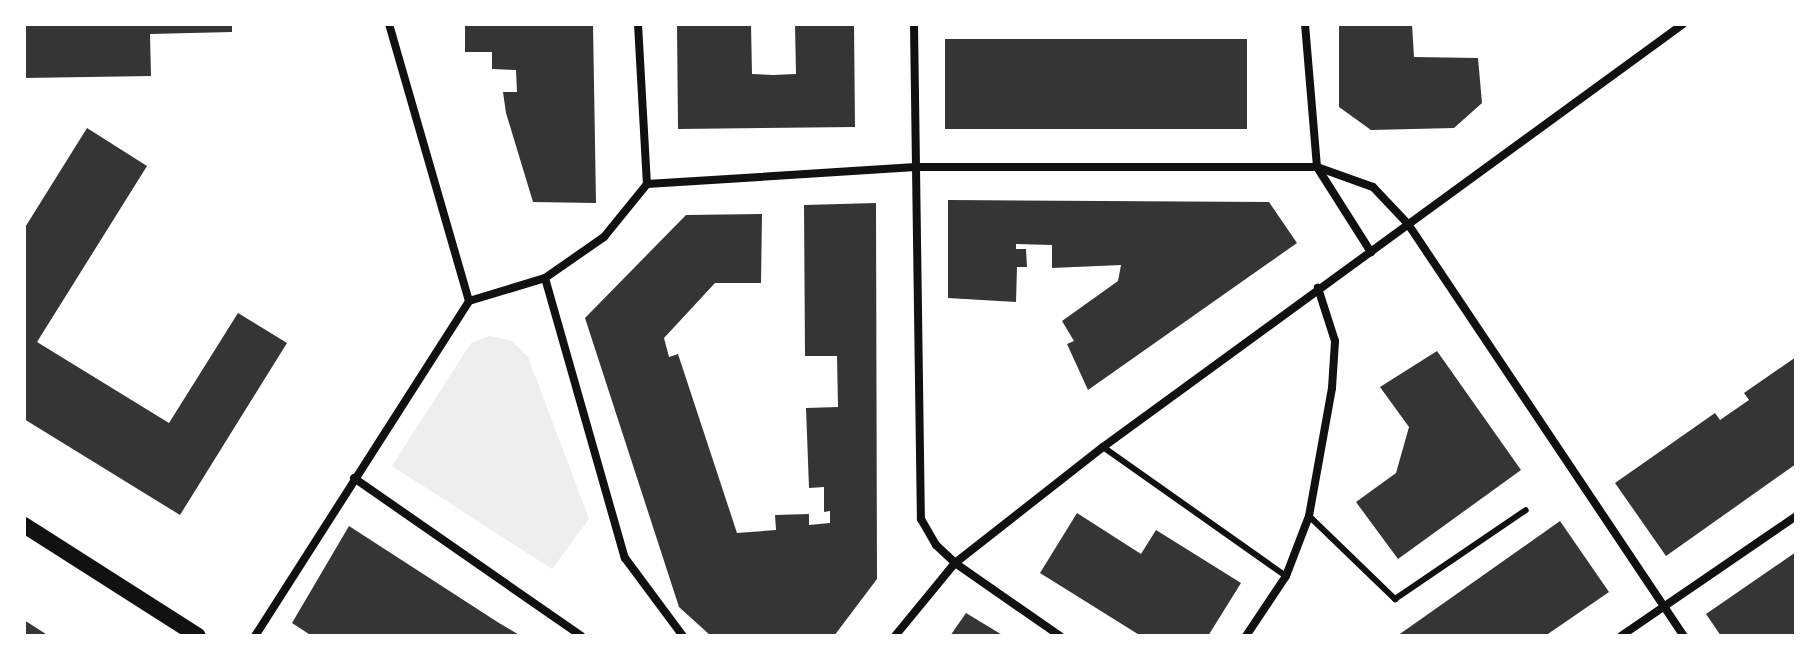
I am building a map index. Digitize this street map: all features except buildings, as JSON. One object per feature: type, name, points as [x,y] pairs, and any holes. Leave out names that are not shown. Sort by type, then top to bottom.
[{"type":"main road","points":[[24,525],[198,636]]},
{"type":"street","points":[[389,24],[469,301]]},
{"type":"street","points":[[255,636],[469,301],[545,278],[604,237],[647,184],[638,24]]},
{"type":"street","points":[[914,24],[921,519],[936,545],[955,563],[1060,636]]},
{"type":"street","points":[[1305,24],[1317,167],[1371,252]]},
{"type":"street","points":[[895,636],[955,563],[1103,447],[1683,24]]},
{"type":"street","points":[[647,184],[915,167],[1317,167],[1373,187],[1408,224],[1684,636]]},
{"type":"street","points":[[545,278],[625,558],[683,636]]},
{"type":"street","points":[[1246,636],[1286,576],[1309,516],[1332,388],[1335,341],[1318,288]]},
{"type":"street","points":[[354,478],[581,636]]},
{"type":"street","points":[[1621,636],[1796,516]]},
{"type":"lane","points":[[1103,447],[1286,576]]},
{"type":"lane","points":[[1309,516],[1395,599],[1526,510]]},
{"type":"shaded area","points":[[489,336],[512,341],[528,357],[589,519],[552,569],[392,466],[471,343]]}]
